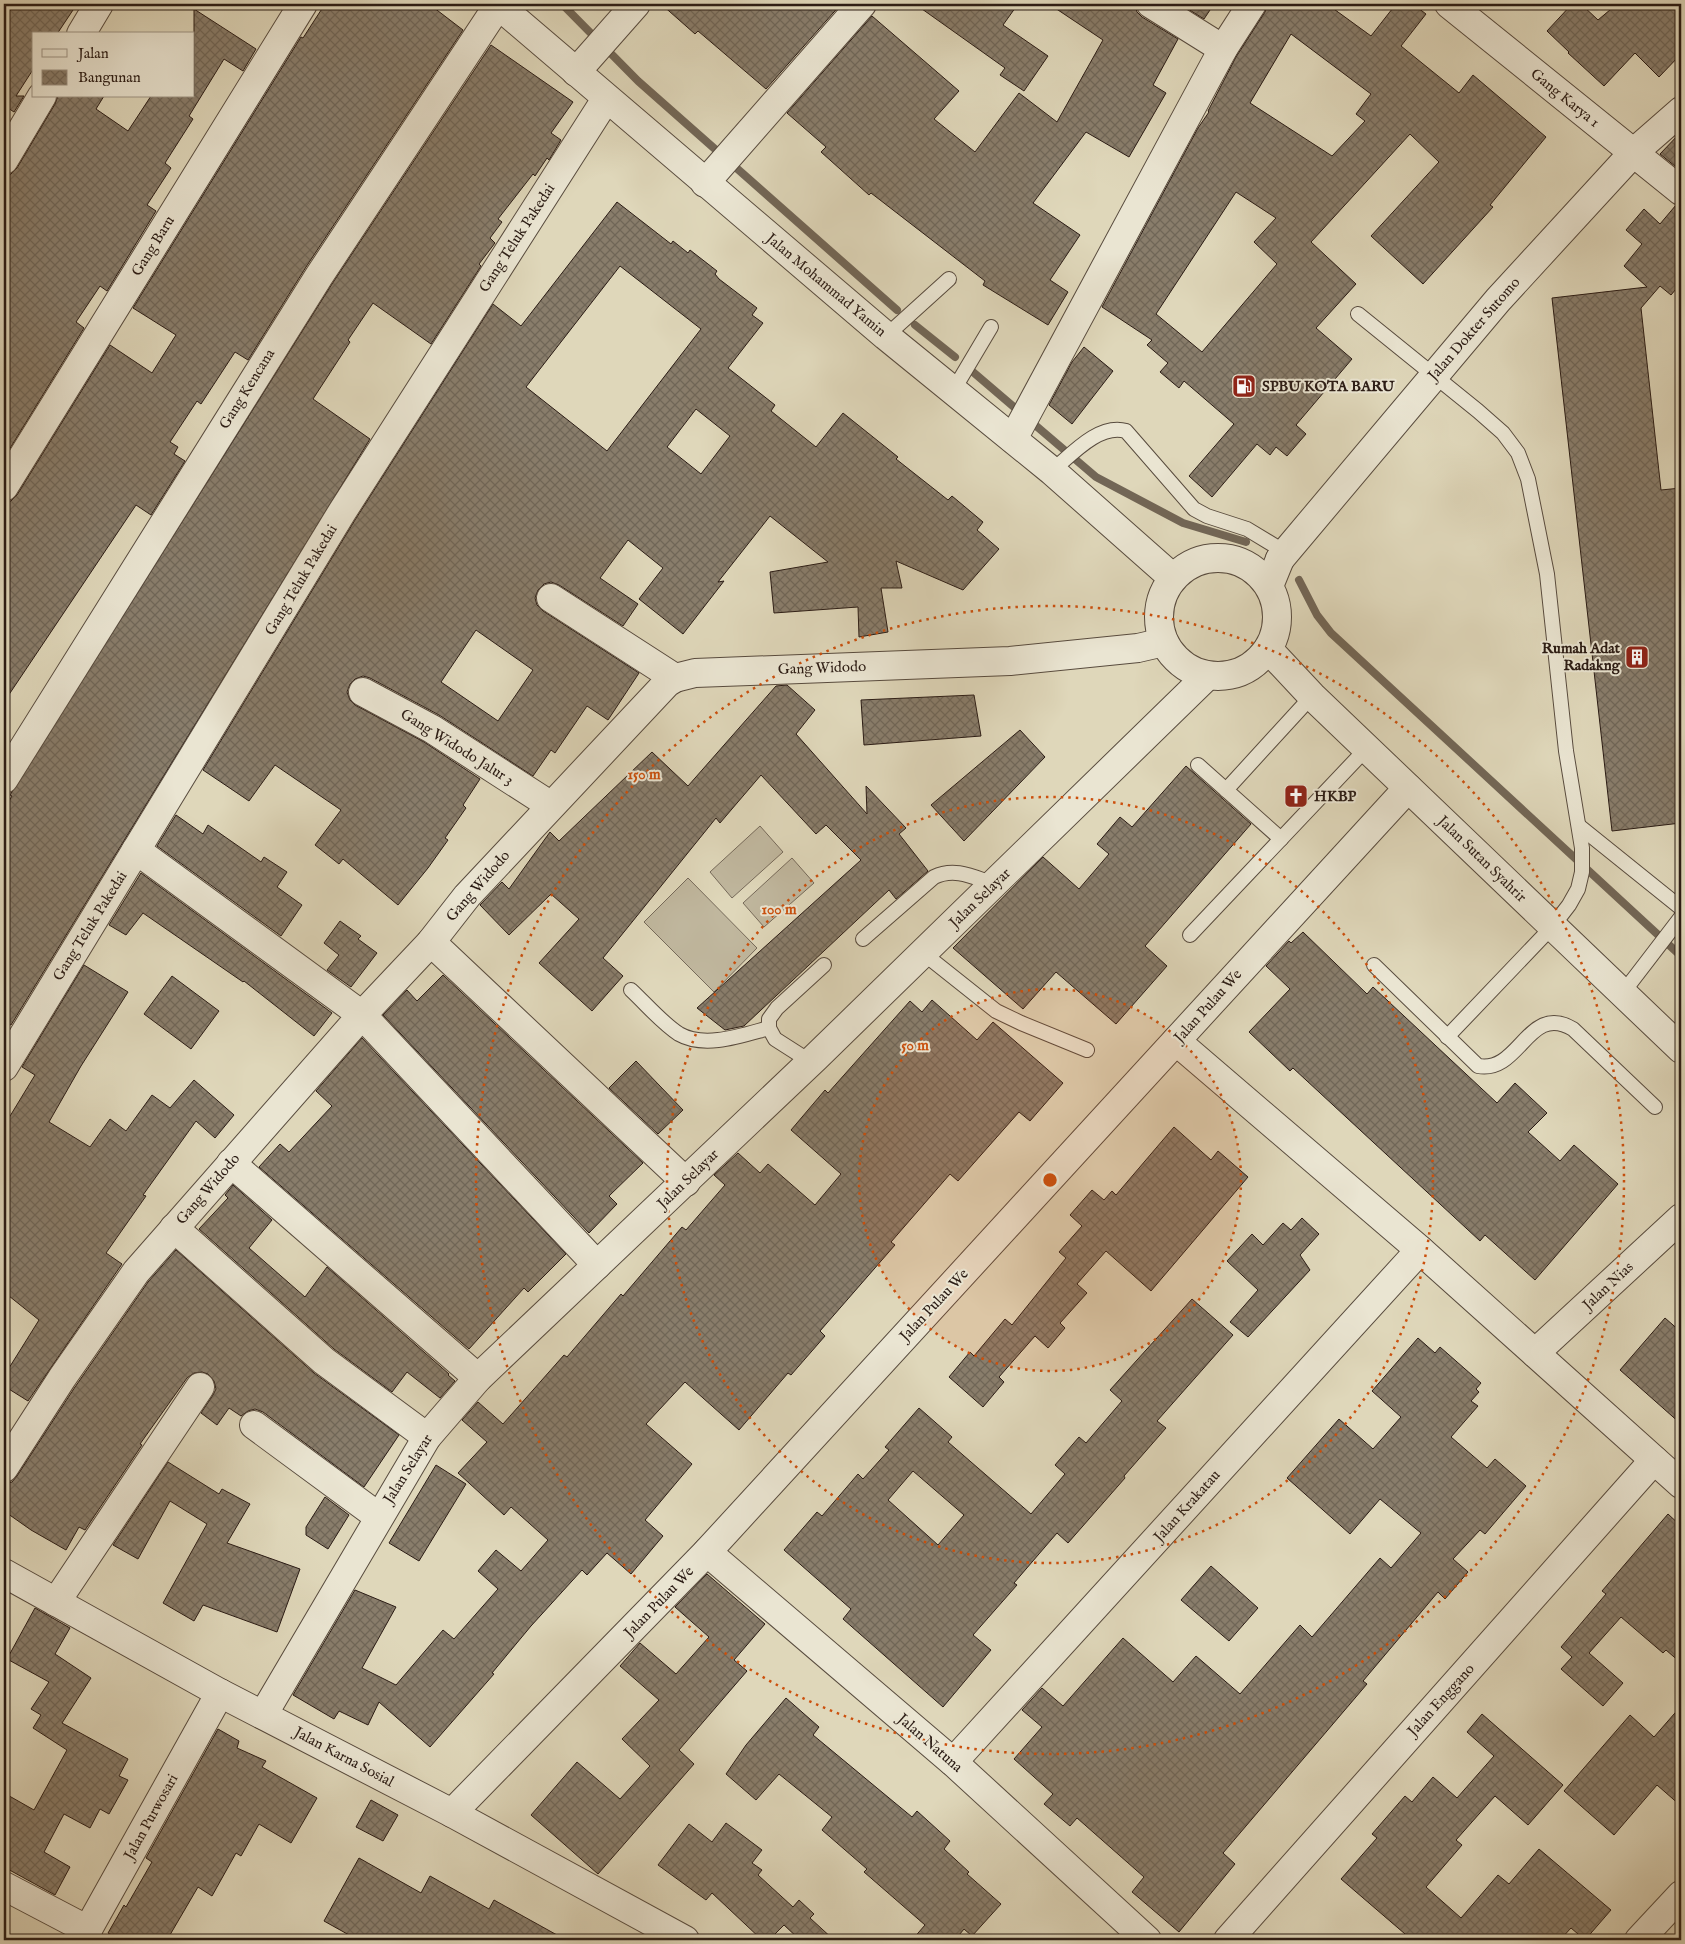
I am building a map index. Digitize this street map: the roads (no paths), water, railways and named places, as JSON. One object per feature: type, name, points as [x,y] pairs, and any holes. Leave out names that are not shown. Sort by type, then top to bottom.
[{"type":"street","points":[[82,32],[99,4]]},
{"type":"street","name":"Gang Baru","points":[[4,488],[303,4]]},
{"type":"street","name":"Jalan Mohammad Yamin","points":[[498,4],[577,71],[606,99],[886,336],[1053,470],[1171,570]]},
{"type":"street","name":"Gang Kencana","points":[[4,778],[319,276],[498,4]]},
{"type":"street","points":[[577,71],[636,4]]},
{"type":"street","points":[[705,183],[862,4]]},
{"type":"street","points":[[1152,4],[1223,49]]},
{"type":"street","points":[[1013,438],[1223,49],[1252,4]]},
{"type":"street","name":"Gang Karya 1","points":[[1449,4],[1681,191]]},
{"type":"street","points":[[4,160],[41,98]]},
{"type":"street","name":"Gang Teluk Pakedai","points":[[4,1067],[342,512],[606,99]]},
{"type":"street","name":"Jalan Dokter Sutomo","points":[[1282,555],[1498,300],[1633,153],[1681,110]]},
{"type":"street","points":[[1262,578],[1282,555]]},
{"type":"street","points":[[1219,557],[1238,561],[1262,578],[1277,606],[1277,629],[1270,660],[1242,672],[1224,677],[1198,673],[1175,658],[1162,636],[1160,602],[1171,570],[1206,558],[1219,557]]},
{"type":"street","points":[[551,598],[675,678]]},
{"type":"street","name":"Gang Widodo","points":[[4,1468],[117,1298],[174,1228],[362,1015],[431,942],[467,896],[656,692],[675,678],[695,673],[1010,661],[1138,648],[1162,636]]},
{"type":"street","name":"Jalan Sutan Syahrir","points":[[1270,660],[1312,696],[1367,748],[1681,1049]]},
{"type":"street","name":"Jalan Selayar","points":[[263,1715],[427,1436],[478,1378],[686,1182],[1184,699],[1198,673]]},
{"type":"street","name":"Gang Widodo Jalur 3","points":[[363,692],[432,729],[550,805]]},
{"type":"street","name":"Jalan Pulau We","points":[[452,1813],[708,1552],[1408,788]]},
{"type":"street","points":[[136,850],[362,1015],[597,1265]]},
{"type":"street","points":[[431,942],[686,1182]]},
{"type":"street","points":[[1176,1041],[1420,1250],[1681,1484]]},
{"type":"street","points":[[231,1163],[478,1378]]},
{"type":"street","name":"Jalan Nias","points":[[1534,1353],[1681,1218]]},
{"type":"street","points":[[174,1228],[324,1361],[427,1436]]},
{"type":"street","name":"Jalan Krakatau","points":[[953,1762],[1420,1250]]},
{"type":"street","points":[[56,1602],[200,1388]]},
{"type":"street","points":[[254,1425],[379,1517]]},
{"type":"street","name":"Jalan Enggano","points":[[1228,1940],[1654,1460]]},
{"type":"street","name":"Jalan Natuna","points":[[708,1552],[953,1762],[1147,1940]]},
{"type":"street","name":"Jalan Karna Sosial","points":[[4,1574],[220,1693],[452,1813],[685,1940]]},
{"type":"street","name":"Jalan Purwosari","points":[[85,1935],[220,1693]]},
{"type":"street","points":[[4,1886],[85,1935]]},
{"type":"street","points":[[1639,1940],[1681,1895]]},
{"type":"lane","points":[[886,336],[949,279]]},
{"type":"lane","points":[[1358,314],[1478,411],[1503,433],[1518,453],[1528,478],[1547,574],[1566,751],[1582,848],[1582,872],[1578,889],[1552,927],[1447,1037]]},
{"type":"lane","points":[[953,391],[991,327]]},
{"type":"lane","points":[[1053,470],[1085,444],[1109,430],[1126,431],[1153,460],[1185,502],[1199,513],[1247,529],[1282,555]]},
{"type":"lane","points":[[1226,790],[1312,696]]},
{"type":"lane","points":[[1190,935],[1367,748]]},
{"type":"lane","points":[[1198,765],[1281,839]]},
{"type":"lane","points":[[1579,826],[1681,908]]},
{"type":"lane","points":[[863,940],[934,877],[940,874],[960,872],[994,884]]},
{"type":"lane","points":[[1622,994],[1681,917]]},
{"type":"lane","points":[[923,953],[996,1010],[1036,1030],[1086,1050]]},
{"type":"lane","points":[[810,1062],[775,1039],[769,1028],[769,1020],[773,1012],[824,964]]},
{"type":"lane","points":[[1374,965],[1473,1064],[1486,1068],[1510,1057],[1540,1026],[1550,1023],[1565,1024],[1573,1029],[1656,1107]]},
{"type":"lane","points":[[631,990],[668,1024],[687,1038],[710,1040],[769,1028]]},
{"type":"waterway","points":[[562,4],[638,81],[897,310]]},
{"type":"waterway","points":[[915,325],[955,357]]},
{"type":"waterway","points":[[973,372],[1096,477],[1183,523],[1246,542]]},
{"type":"waterway","points":[[1299,580],[1317,615],[1331,633],[1681,956]]},
{"type":"place","name":"SPBU KOTA BARU","points":[[1244,386]]},
{"type":"place","name":"Rumah Adat Radakng","points":[[1637,657]]},
{"type":"place","name":"HKBP","points":[[1296,796]]}]
